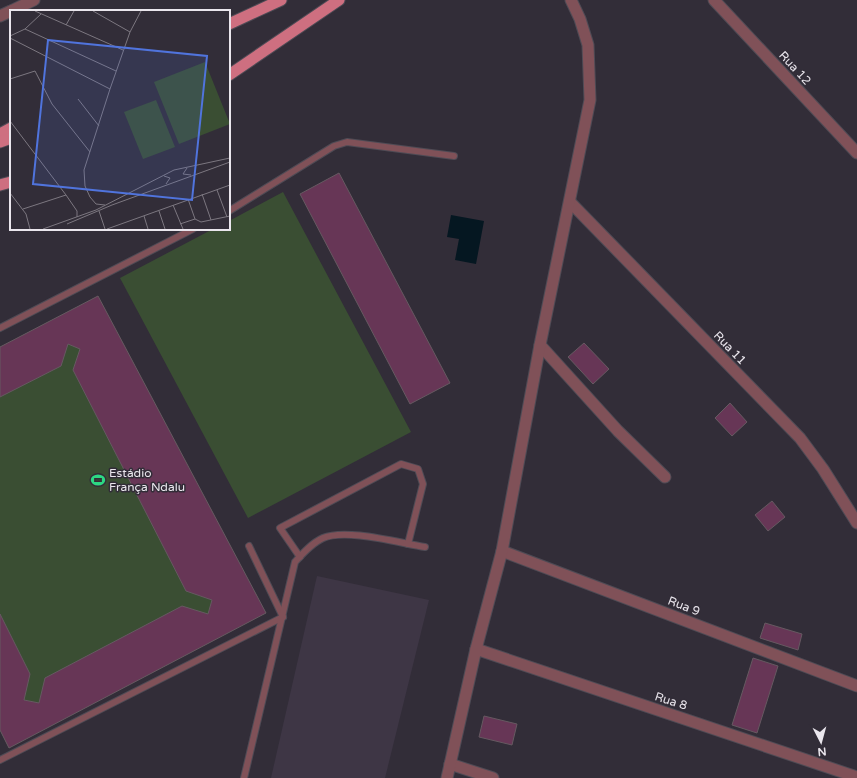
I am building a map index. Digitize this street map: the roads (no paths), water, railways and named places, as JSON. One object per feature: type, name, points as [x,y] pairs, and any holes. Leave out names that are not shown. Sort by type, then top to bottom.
[{"type":"main road","points":[[231,23],[281,0]]},
{"type":"main road","points":[[230,73],[339,0]]},
{"type":"main road","points":[[0,134],[10,129]]},
{"type":"main road","points":[[0,142],[10,138]]},
{"type":"main road","points":[[0,186],[10,182]]},
{"type":"main road","points":[[0,186],[10,185]]},
{"type":"street","points":[[12,10],[22,3],[34,0]]},
{"type":"street","points":[[447,778],[476,649],[502,551],[540,346],[590,100],[588,44],[580,19],[571,0]]},
{"type":"street","name":"Rua 12","points":[[714,0],[857,153]]},
{"type":"street","points":[[0,16],[10,11]]},
{"type":"street","name":"Rua 11","points":[[570,202],[800,438],[823,469],[857,523]]},
{"type":"street","points":[[540,346],[618,431],[665,477]]},
{"type":"street","name":"Rua 9","points":[[502,551],[857,686]]},
{"type":"street","name":"Rua 8","points":[[476,649],[857,776]]},
{"type":"street","points":[[450,764],[493,778]]},
{"type":"lane","points":[[230,210],[334,146],[347,142],[454,156]]},
{"type":"lane","points":[[0,328],[191,230]]},
{"type":"lane","points":[[300,558],[280,528],[401,464],[418,469],[423,484],[408,544]]},
{"type":"lane","points":[[244,778],[295,562],[306,550],[323,538],[342,534],[425,547]]},
{"type":"lane","points":[[249,546],[283,616]]},
{"type":"lane","points":[[0,760],[283,616]]},
{"type":"water","points":[[451,215],[484,221],[476,264],[455,260],[459,239],[447,237]]},
{"type":"place","name":"Estádio França Ndalu","points":[[98,480]]}]
